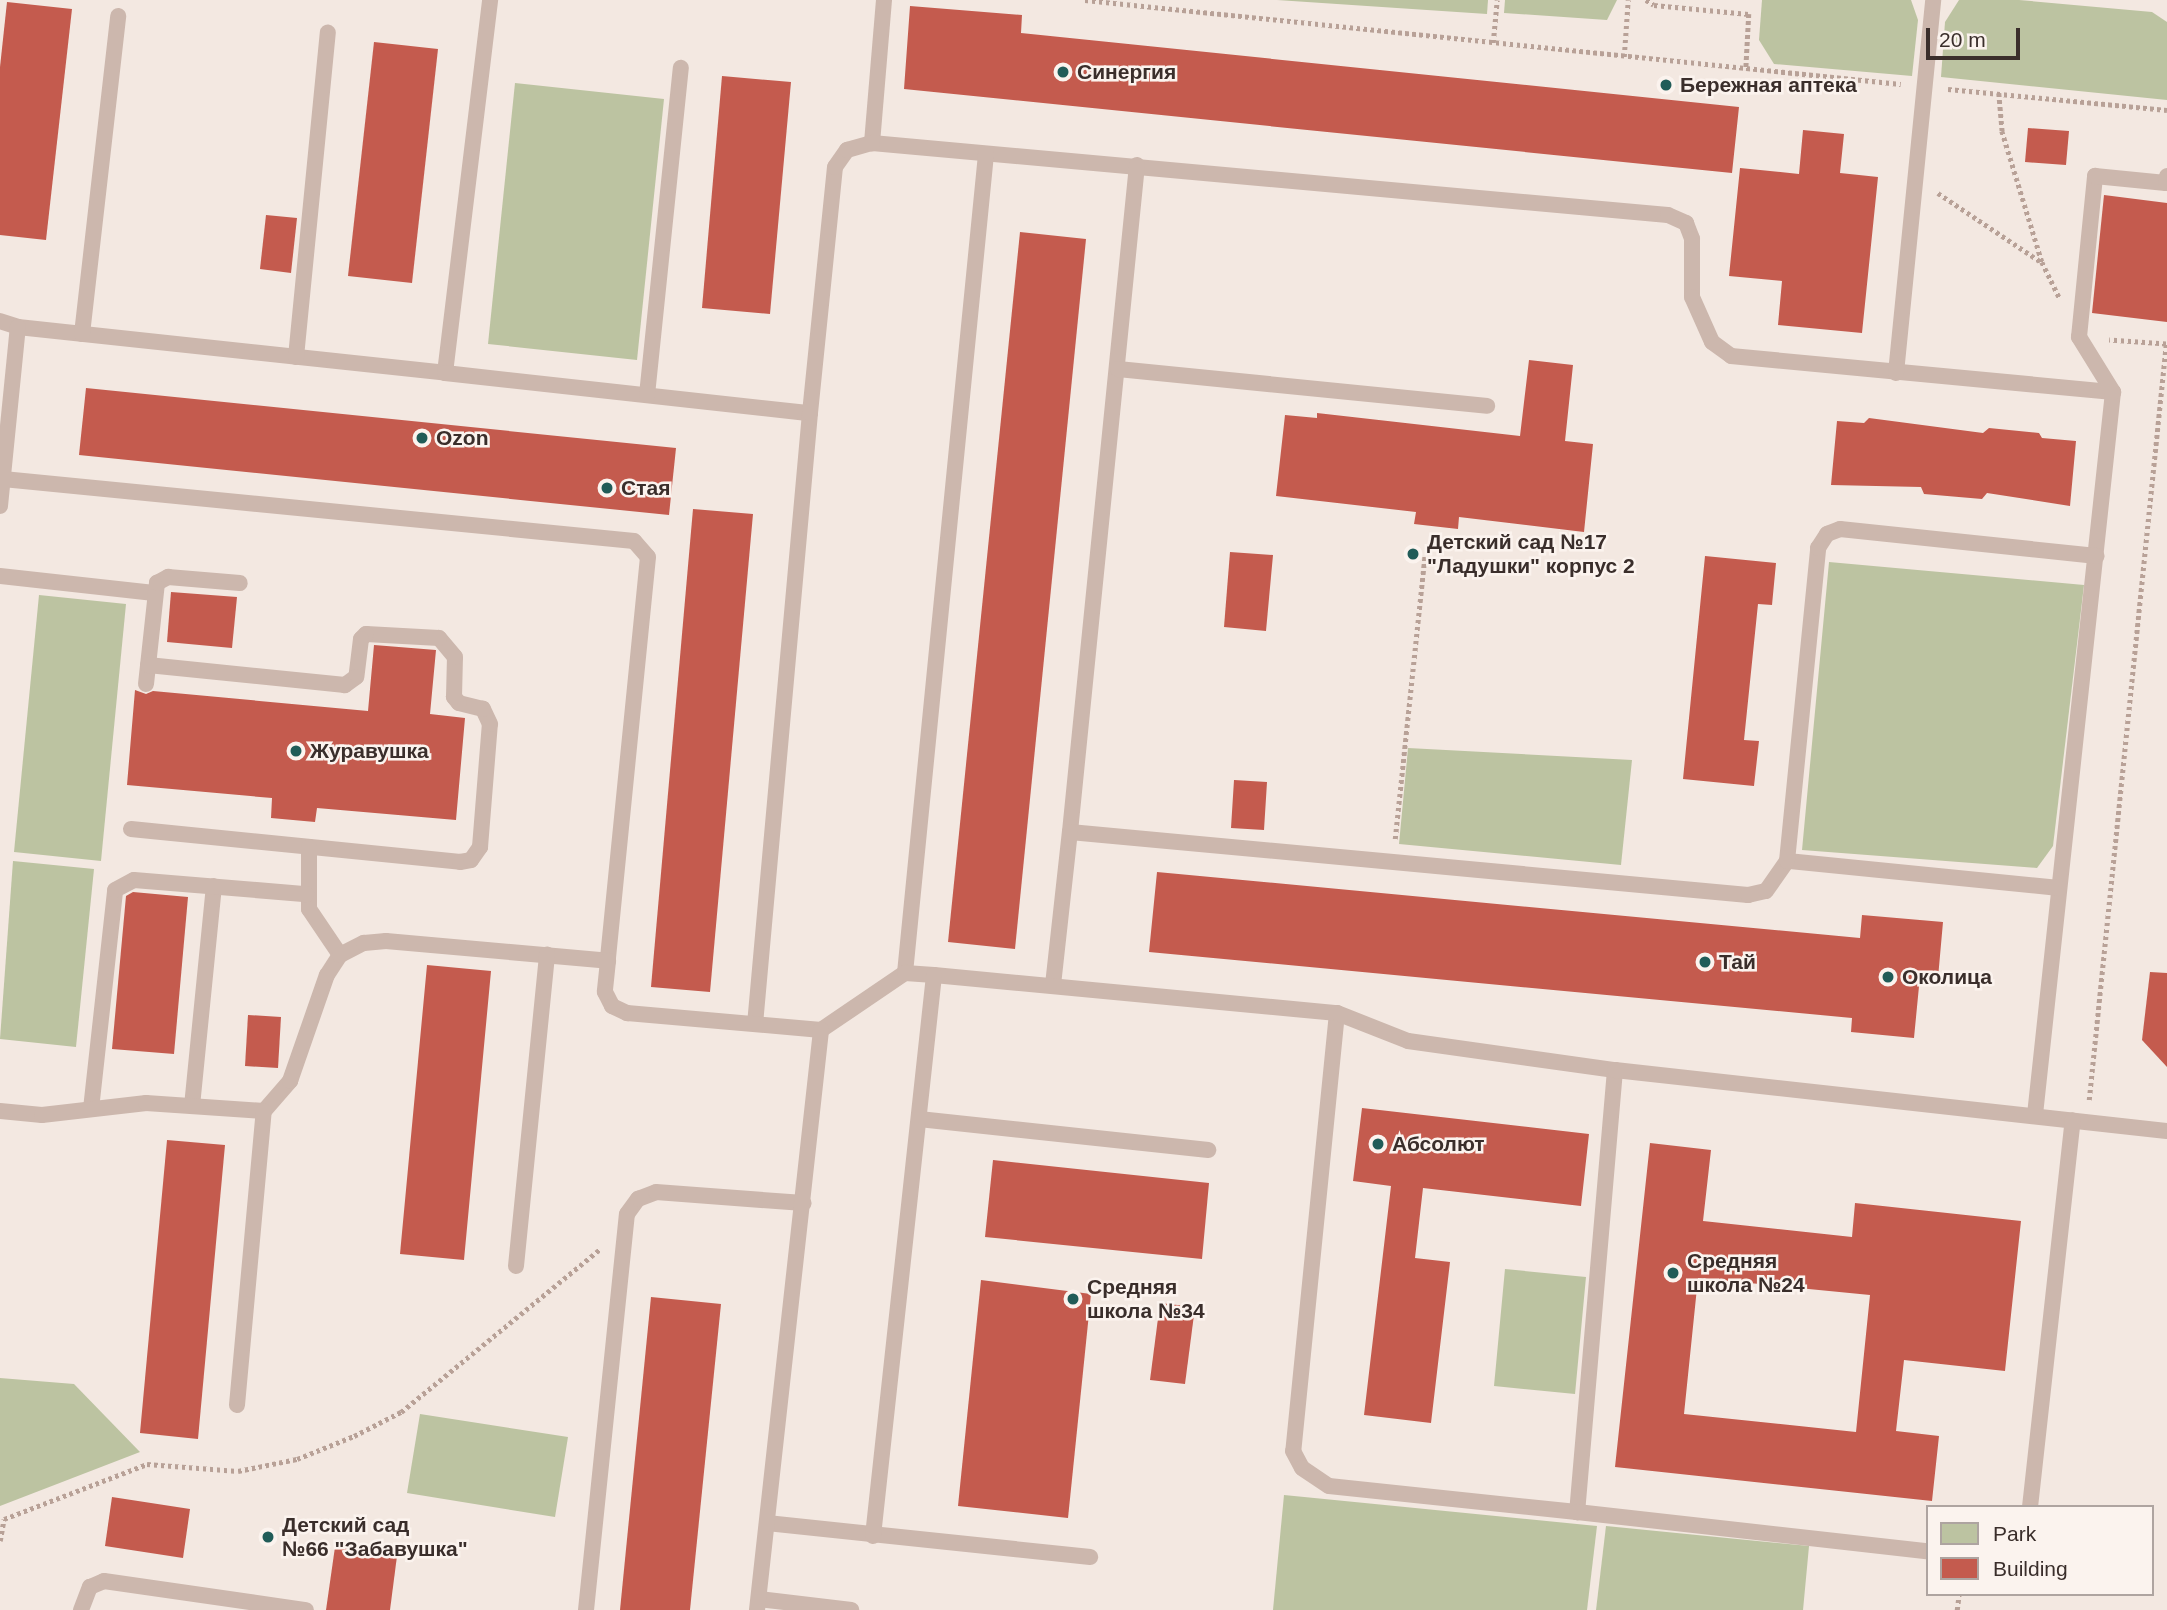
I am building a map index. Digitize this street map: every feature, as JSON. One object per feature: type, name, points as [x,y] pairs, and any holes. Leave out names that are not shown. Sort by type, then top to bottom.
[{"type":"lane","points":[[445,373],[490,0]]},
{"type":"lane","points":[[872,143],[884,0]]},
{"type":"lane","points":[[1896,373],[1933,0]]},
{"type":"lane","points":[[82,334],[118,16]]},
{"type":"lane","points":[[296,357],[328,33]]},
{"type":"lane","points":[[647,395],[681,68]]},
{"type":"lane","points":[[755,1024],[835,167],[847,150],[872,143],[1668,215],[1686,223],[1689,231],[1692,297],[1720,351],[1731,356],[2113,392]]},
{"type":"lane","points":[[905,973],[986,153]]},
{"type":"lane","points":[[1053,985],[1137,165]]},
{"type":"lane","points":[[2035,1115],[2113,392],[2079,337],[2095,176],[2166,183],[2167,176]]},
{"type":"lane","points":[[0,321],[18,327],[810,413]]},
{"type":"lane","points":[[0,506],[18,327]]},
{"type":"lane","points":[[1118,369],[1487,406]]},
{"type":"lane","points":[[3,479],[635,541],[648,557],[605,992],[612,1006],[627,1013],[821,1030],[905,973],[934,975],[1337,1013],[1408,1041],[1615,1070],[2167,1131]]},
{"type":"lane","points":[[1070,832],[1748,895],[1766,891],[1787,861],[1818,548],[1827,534],[1840,529],[2097,556]]},
{"type":"lane","points":[[0,576],[154,593]]},
{"type":"lane","points":[[146,684],[157,583],[168,577],[240,583]]},
{"type":"lane","points":[[131,829],[460,862],[477,854],[490,724],[483,709],[464,705],[454,697],[454,657],[447,643],[439,638],[366,634],[356,677],[345,685],[148,665]]},
{"type":"lane","points":[[309,847],[306,894],[315,921],[340,955]]},
{"type":"lane","points":[[1787,861],[2059,888]]},
{"type":"lane","points":[[91,1110],[115,890],[134,880],[306,894]]},
{"type":"lane","points":[[192,1106],[214,886]]},
{"type":"lane","points":[[237,1405],[264,1111],[290,1081],[327,975],[340,955],[364,943],[386,941],[608,961]]},
{"type":"lane","points":[[516,1266],[547,955]]},
{"type":"lane","points":[[873,1536],[934,975]]},
{"type":"lane","points":[[1337,1013],[1293,1451],[1302,1468],[1329,1486],[1926,1551]]},
{"type":"lane","points":[[821,1030],[758,1604],[851,1610]]},
{"type":"lane","points":[[1577,1512],[1615,1070]]},
{"type":"lane","points":[[0,1111],[42,1115],[146,1103],[264,1111]]},
{"type":"lane","points":[[919,1119],[1208,1150]]},
{"type":"lane","points":[[2030,1505],[2080,1121]]},
{"type":"lane","points":[[586,1610],[627,1214],[638,1199],[656,1192],[804,1203]]},
{"type":"lane","points":[[767,1523],[1090,1557]]},
{"type":"lane","points":[[81,1610],[90,1587],[104,1581],[306,1610]]},
{"type":"path","points":[[1085,0],[1746,70],[2167,110]]},
{"type":"path","points":[[1493,43],[1497,0]]},
{"type":"path","points":[[1624,57],[1628,0]]},
{"type":"path","points":[[1646,0],[1654,5],[1749,14],[1746,70]]},
{"type":"path","points":[[1999,93],[2002,131],[2042,262],[2060,300]]},
{"type":"path","points":[[1915,177],[2042,262]]},
{"type":"path","points":[[2079,337],[2167,344],[2080,1121]]},
{"type":"path","points":[[1392,862],[1425,555]]},
{"type":"path","points":[[0,1541],[4,1519],[147,1464],[238,1471],[297,1459],[354,1436],[401,1412],[625,1229]]},
{"type":"green space","points":[[1277,0],[1488,0],[1487,14]]},
{"type":"green space","points":[[1505,0],[1617,0],[1607,20],[1504,13]]},
{"type":"green space","points":[[1762,0],[1911,0],[1918,20],[1912,76],[1774,64],[1759,40]]},
{"type":"green space","points":[[1959,0],[2019,0],[2152,12],[2167,22],[2167,100],[1941,77],[1945,22]]},
{"type":"green space","points":[[515,83],[664,99],[637,360],[488,344]]},
{"type":"green space","points":[[1829,562],[2084,585],[2053,846],[2037,868],[1802,850]]},
{"type":"green space","points":[[39,595],[126,604],[101,861],[14,852]]},
{"type":"green space","points":[[1408,748],[1632,760],[1621,865],[1399,844]]},
{"type":"green space","points":[[13,861],[94,869],[76,1047],[0,1039]]},
{"type":"green space","points":[[1505,1269],[1586,1277],[1575,1394],[1494,1386]]},
{"type":"green space","points":[[0,1378],[74,1384],[140,1452],[0,1506]]},
{"type":"green space","points":[[420,1414],[568,1437],[555,1517],[407,1493]]},
{"type":"green space","points":[[1284,1495],[1597,1526],[1587,1610],[1273,1610]]},
{"type":"green space","points":[[1606,1526],[1809,1546],[1803,1610],[1596,1610]]},
{"type":"building","points":[[7,2],[72,9],[46,240],[0,235],[0,67]]},
{"type":"building","points":[[910,6],[1022,15],[1021,33],[1739,107],[1732,173],[904,89]]},
{"type":"building","points":[[374,42],[438,49],[412,283],[348,276]]},
{"type":"building","points":[[722,76],[791,82],[770,314],[702,308]]},
{"type":"building","points":[[2028,128],[2069,131],[2066,165],[2025,162]]},
{"type":"building","points":[[1803,130],[1844,134],[1840,173],[1878,177],[1862,333],[1778,325],[1782,281],[1729,276],[1740,168],[1799,174]]},
{"type":"building","points":[[2104,195],[2167,203],[2167,322],[2092,313]]},
{"type":"building","points":[[266,215],[297,218],[291,273],[260,269]]},
{"type":"building","points":[[1020,232],[1086,239],[1015,949],[948,942]]},
{"type":"building","points":[[1529,360],[1573,365],[1565,441],[1593,444],[1584,532],[1459,517],[1458,529],[1414,524],[1416,512],[1276,496],[1285,415],[1317,418],[1317,413],[1520,436]]},
{"type":"building","points":[[86,388],[676,448],[669,515],[79,455]]},
{"type":"building","points":[[1869,418],[1983,433],[1989,428],[2039,433],[2042,438],[2076,441],[2070,506],[1987,493],[1982,499],[1924,494],[1921,487],[1831,485],[1837,421],[1864,423]]},
{"type":"building","points":[[693,509],[753,514],[710,992],[651,987]]},
{"type":"building","points":[[1230,552],[1273,555],[1266,631],[1224,627]]},
{"type":"building","points":[[1705,556],[1776,563],[1772,605],[1758,604],[1744,740],[1759,741],[1754,786],[1683,779]]},
{"type":"building","points":[[171,592],[237,597],[232,648],[167,642]]},
{"type":"building","name":"Журавушка","points":[[374,645],[436,650],[430,714],[465,718],[456,820],[317,808],[315,822],[271,818],[272,798],[127,785],[135,690],[146,694],[153,691],[368,711]]},
{"type":"building","points":[[1234,780],[1267,782],[1264,830],[1231,828]]},
{"type":"building","points":[[1157,872],[1860,938],[1862,915],[1943,922],[1938,978],[1920,976],[1914,1038],[1851,1032],[1852,1018],[1149,952]]},
{"type":"building","points":[[133,892],[188,897],[174,1054],[112,1049],[126,896]]},
{"type":"building","points":[[427,965],[491,971],[464,1260],[400,1254]]},
{"type":"building","points":[[2150,972],[2167,973],[2167,1067],[2142,1040]]},
{"type":"building","points":[[248,1015],[281,1017],[278,1068],[245,1066]]},
{"type":"building","points":[[1362,1108],[1589,1134],[1581,1206],[1423,1188],[1415,1258],[1450,1262],[1431,1423],[1364,1415],[1391,1186],[1353,1181]]},
{"type":"building","points":[[167,1140],[225,1145],[198,1439],[140,1433]]},
{"type":"building","points":[[1650,1143],[1711,1150],[1703,1221],[1852,1237],[1855,1203],[2021,1221],[2005,1371],[1904,1360],[1896,1431],[1939,1436],[1932,1501],[1615,1467]],"holes":[[[1698,1278],[1870,1295],[1856,1432],[1684,1414]]]},
{"type":"building","points":[[993,1160],[1209,1183],[1202,1259],[985,1237]]},
{"type":"building","points":[[981,1280],[1091,1294],[1068,1518],[958,1506]]},
{"type":"building","points":[[651,1297],[721,1304],[690,1610],[620,1610]]},
{"type":"building","points":[[1160,1303],[1195,1307],[1185,1384],[1150,1380]]},
{"type":"building","points":[[112,1497],[190,1509],[183,1558],[105,1546]]},
{"type":"building","points":[[335,1547],[397,1556],[390,1610],[326,1610]]},
{"type":"place","name":"Синергия","points":[[1063,72]]},
{"type":"place","name":"Бережная аптека","points":[[1666,85]]},
{"type":"place","name":"Ozon","points":[[422,438]]},
{"type":"place","name":"Стая","points":[[607,488]]},
{"type":"place","name":"Детский сад №17 \"Ладушки\" корпус 2","points":[[1413,554]]},
{"type":"place","name":"Журавушка","points":[[296,751]]},
{"type":"place","name":"Тай","points":[[1705,962]]},
{"type":"place","name":"Околица","points":[[1888,977]]},
{"type":"place","name":"Абсолют","points":[[1378,1144]]},
{"type":"place","name":"Средняя школа №24","points":[[1673,1273]]},
{"type":"place","name":"Средняя школа №34","points":[[1073,1299]]},
{"type":"place","name":"Детский сад №66 \"Забавушка\"","points":[[268,1537]]}]
